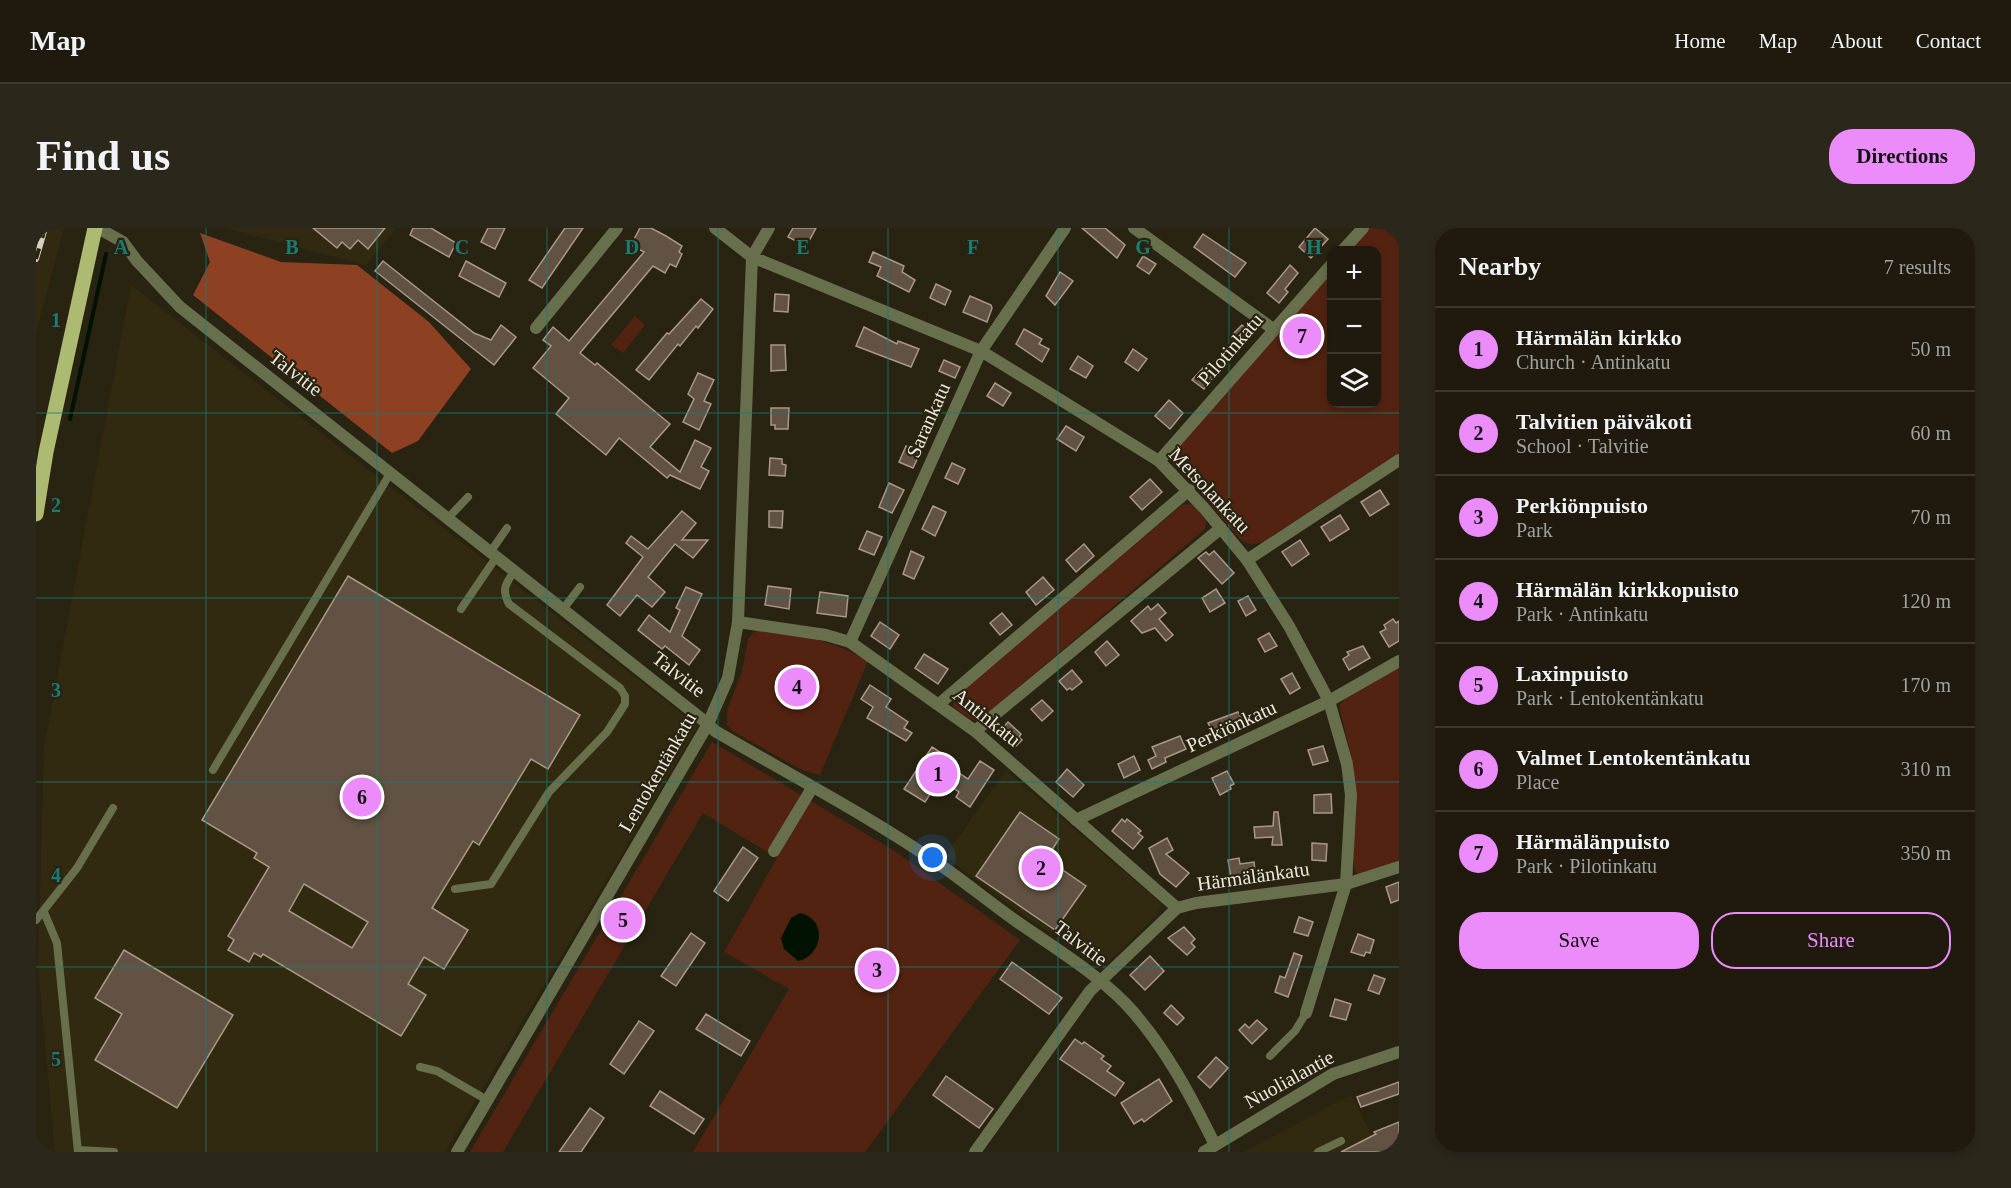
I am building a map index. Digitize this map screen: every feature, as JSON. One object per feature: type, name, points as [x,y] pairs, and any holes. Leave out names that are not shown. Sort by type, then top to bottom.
[{"type":"main road","points":[[36,514],[46,452],[96,228]]},
{"type":"street","name":"Talvitie","points":[[96,228],[123,242],[137,261],[180,307],[564,608],[715,731],[945,869],[1100,982],[1124,1003],[1153,1037],[1185,1088],[1217,1149]]},
{"type":"street","points":[[536,328],[617,228]]},
{"type":"street","name":"Metsolankatu","points":[[715,228],[752,257],[981,351],[1159,461],[1189,490],[1247,560],[1289,626],[1329,701],[1347,764],[1351,795],[1346,884],[1306,1013]]},
{"type":"street","name":"Lentokentänkatu","points":[[457,1152],[708,724],[728,678],[738,622],[752,257],[769,228]]},
{"type":"street","name":"Sarankatu","points":[[850,642],[981,351],[1065,228]]},
{"type":"street","points":[[1134,228],[1273,329]]},
{"type":"street","points":[[1347,246],[1363,228]]},
{"type":"street","name":"Pilotinkatu","points":[[1159,461],[1327,270]]},
{"type":"street","points":[[1247,560],[1399,460]]},
{"type":"street","points":[[939,704],[1189,490]]},
{"type":"street","points":[[975,731],[1221,528]]},
{"type":"street","name":"Antinkatu","points":[[738,622],[826,635],[850,642],[975,731],[1177,908]]},
{"type":"street","name":"Perkiönkatu","points":[[1076,820],[1329,701],[1399,662]]},
{"type":"street","points":[[774,851],[812,788]]},
{"type":"street","name":"Härmälänkatu","points":[[975,1152],[1090,991],[1177,908],[1196,903],[1346,884],[1399,867]]},
{"type":"street","name":"Nuolialantie","points":[[1204,1152],[1217,1149],[1334,1074],[1399,1052]]},
{"type":"lane","points":[[213,770],[391,472]]},
{"type":"lane","points":[[448,517],[468,497]]},
{"type":"lane","points":[[461,609],[507,528]]},
{"type":"lane","points":[[455,889],[491,884],[549,792],[607,732],[625,704],[625,696],[620,688],[509,604],[504,594],[504,586],[515,570]]},
{"type":"lane","points":[[564,608],[580,587]]},
{"type":"lane","points":[[36,920],[40,911],[77,868],[113,808]]},
{"type":"lane","points":[[40,911],[57,943],[78,1151],[114,1152]]},
{"type":"lane","points":[[1270,1056],[1295,1031],[1306,1013]]},
{"type":"lane","points":[[420,1067],[437,1071],[487,1100]]},
{"type":"lane","points":[[1318,1152],[1341,1141]]},
{"type":"shaded area","points":[[36,228],[64,228],[36,333]]},
{"type":"shaded area","points":[[225,228],[397,228],[366,265]]},
{"type":"shaded area","points":[[1368,228],[1399,228],[1399,453],[1261,543],[1250,544],[1241,540],[1168,456],[1327,274],[1327,408],[1381,408],[1381,246],[1352,246]]},
{"type":"shaded area","points":[[200,233],[281,262],[357,265],[429,322],[471,369],[418,441],[392,453],[193,295],[210,262]]},
{"type":"shaded area","points":[[131,285],[698,726],[445,1152],[55,1152],[38,966],[44,748]]},
{"type":"shaded area","points":[[635,316],[645,325],[623,353],[611,345]]},
{"type":"shaded area","points":[[1182,505],[1195,506],[1206,521],[1205,529],[981,719],[972,720],[953,707],[955,695]]},
{"type":"shaded area","points":[[757,630],[801,636],[827,643],[868,661],[820,775],[802,770],[734,732],[727,725],[727,711],[742,671],[748,639]]},
{"type":"shaded area","points":[[1399,668],[1399,861],[1357,874],[1354,867],[1354,767],[1339,706],[1349,695]]},
{"type":"shaded area","points":[[712,742],[893,850],[1020,940],[865,1152],[693,1152],[789,989],[724,952],[777,858],[703,813],[503,1152],[470,1152]]},
{"type":"shaded area","points":[[1006,771],[1162,904],[1157,915],[1106,964],[1098,963],[1027,918],[945,856]]},
{"type":"shaded area","points":[[800,913],[815,922],[819,937],[813,952],[798,961],[784,949],[781,938],[791,918]]},
{"type":"shaded area","points":[[1351,1095],[1380,1152],[1245,1152],[1251,1148]]},
{"type":"building","points":[[313,228],[385,228],[368,249],[358,240],[350,249],[342,242],[337,248]]},
{"type":"building","points":[[413,228],[431,228],[456,243],[449,257],[410,235]]},
{"type":"building","points":[[488,228],[505,228],[495,249],[481,242]]},
{"type":"building","points":[[565,228],[583,228],[542,288],[529,280]]},
{"type":"building","points":[[640,228],[651,228],[682,246],[679,252],[682,254],[676,267],[670,264],[665,273],[653,266],[580,353],[595,365],[597,363],[670,424],[650,447],[680,472],[695,440],[711,448],[701,467],[709,471],[700,489],[670,475],[667,478],[619,438],[606,455],[556,414],[569,398],[533,368],[551,346],[543,340],[553,327],[569,341],[644,252],[631,245]]},
{"type":"building","points":[[793,228],[816,228],[809,241],[804,239],[802,244],[788,237]]},
{"type":"building","points":[[1082,228],[1105,228],[1125,245],[1117,258]]},
{"type":"building","points":[[1315,228],[1328,239],[1311,258],[1299,247]]},
{"type":"building","points":[[1203,234],[1246,263],[1235,277],[1194,247]]},
{"type":"building","points":[[873,252],[904,266],[902,272],[915,280],[909,292],[877,276],[881,267],[869,262]]},
{"type":"building","points":[[1143,256],[1156,264],[1149,274],[1137,266]]},
{"type":"building","points":[[383,261],[474,333],[491,340],[501,325],[516,337],[494,365],[375,271]]},
{"type":"building","points":[[466,261],[506,283],[499,297],[459,276]]},
{"type":"building","points":[[1290,265],[1298,273],[1285,289],[1288,292],[1279,303],[1267,293]]},
{"type":"building","points":[[1060,272],[1073,281],[1055,305],[1046,296]]},
{"type":"building","points":[[936,284],[951,291],[945,305],[930,298]]},
{"type":"building","points":[[775,294],[789,295],[788,312],[774,311]]},
{"type":"building","points":[[970,296],[991,305],[987,322],[963,312]]},
{"type":"building","points":[[701,299],[713,309],[698,328],[696,326],[680,346],[678,344],[649,380],[636,370],[667,333],[669,334]]},
{"type":"building","points":[[1242,325],[1252,334],[1242,345],[1232,335]]},
{"type":"building","points":[[864,327],[897,344],[898,341],[919,349],[911,367],[856,346]]},
{"type":"building","points":[[1024,329],[1042,339],[1039,344],[1049,349],[1042,362],[1016,344]]},
{"type":"building","points":[[771,345],[785,345],[786,370],[771,371]]},
{"type":"building","points":[[1133,349],[1147,359],[1138,371],[1125,362]]},
{"type":"building","points":[[1078,356],[1093,366],[1086,378],[1070,369]]},
{"type":"building","points":[[944,360],[960,367],[955,378],[939,371]]},
{"type":"building","points":[[1203,368],[1214,377],[1204,389],[1192,380]]},
{"type":"building","points":[[698,373],[714,380],[704,401],[711,404],[699,430],[683,422],[694,399],[688,394]]},
{"type":"building","points":[[995,383],[1011,393],[1003,406],[987,396]]},
{"type":"building","points":[[1169,400],[1183,413],[1170,429],[1155,416]]},
{"type":"building","points":[[771,408],[789,408],[788,429],[775,429],[775,425],[771,425]]},
{"type":"building","points":[[1066,426],[1084,437],[1076,451],[1057,439]]},
{"type":"building","points":[[906,446],[920,453],[913,468],[899,462]]},
{"type":"building","points":[[770,458],[782,459],[782,464],[786,465],[785,476],[769,475]]},
{"type":"building","points":[[952,463],[965,469],[958,484],[945,478]]},
{"type":"building","points":[[1150,479],[1162,492],[1142,510],[1130,497]]},
{"type":"building","points":[[889,483],[904,490],[892,513],[879,507]]},
{"type":"building","points":[[1380,490],[1389,504],[1370,516],[1361,502]]},
{"type":"building","points":[[933,506],[946,512],[935,536],[922,529]]},
{"type":"building","points":[[682,511],[696,523],[682,540],[708,540],[693,558],[675,544],[648,577],[665,592],[652,607],[637,595],[620,616],[607,605],[643,557],[626,543],[631,536],[648,549]]},
{"type":"building","points":[[769,511],[783,511],[782,528],[769,527]]},
{"type":"building","points":[[1340,515],[1349,529],[1330,541],[1321,527]]},
{"type":"building","points":[[867,531],[882,537],[874,555],[859,549]]},
{"type":"building","points":[[1300,540],[1309,554],[1292,566],[1282,552]]},
{"type":"building","points":[[1084,544],[1094,556],[1076,572],[1066,560]]},
{"type":"building","points":[[911,551],[924,557],[914,579],[903,574]]},
{"type":"building","points":[[1214,551],[1234,573],[1222,584],[1198,558],[1206,552],[1209,555]]},
{"type":"building","points":[[348,576],[580,715],[548,769],[531,759],[479,845],[473,841],[432,908],[468,930],[444,969],[424,957],[408,984],[426,995],[401,1036],[263,954],[261,957],[254,953],[249,962],[228,950],[234,940],[228,936],[269,867],[254,858],[257,853],[202,820]],"holes":[[[304,884],[368,922],[352,948],[289,911]]]},
{"type":"building","points":[[1043,577],[1054,590],[1036,605],[1026,592]]},
{"type":"building","points":[[768,586],[791,589],[789,609],[765,605]]},
{"type":"building","points":[[686,587],[702,594],[682,636],[700,650],[689,665],[665,646],[662,649],[638,630],[649,615],[670,632],[680,610],[676,608]]},
{"type":"building","points":[[1216,589],[1225,603],[1210,612],[1202,598]]},
{"type":"building","points":[[820,592],[848,596],[846,617],[817,613]]},
{"type":"building","points":[[1248,596],[1256,610],[1246,616],[1238,601]]},
{"type":"building","points":[[1158,604],[1166,613],[1159,619],[1173,635],[1166,641],[1155,628],[1142,633],[1131,621],[1148,606],[1151,610]]},
{"type":"building","points":[[1002,613],[1012,625],[1000,635],[990,623]]},
{"type":"building","points":[[1393,619],[1396,623],[1399,621],[1399,641],[1389,647],[1380,632],[1386,629],[1384,625]]},
{"type":"building","points":[[880,622],[899,635],[890,649],[871,636]]},
{"type":"building","points":[[1269,633],[1277,646],[1265,652],[1258,639]]},
{"type":"building","points":[[1107,641],[1119,655],[1106,666],[1095,652]]},
{"type":"building","points":[[1363,646],[1370,658],[1349,670],[1343,659],[1349,655],[1347,652]]},
{"type":"building","points":[[924,654],[948,669],[938,684],[915,668]]},
{"type":"building","points":[[1072,670],[1082,682],[1072,690],[1070,688],[1067,690],[1059,681]]},
{"type":"building","points":[[1292,673],[1300,688],[1290,694],[1281,679]]},
{"type":"building","points":[[870,685],[891,699],[886,707],[908,722],[904,728],[912,733],[906,741],[867,718],[873,707],[861,699]]},
{"type":"building","points":[[1042,700],[1053,711],[1042,721],[1031,709]]},
{"type":"building","points":[[1238,712],[1243,721],[1214,735],[1208,723]]},
{"type":"building","points":[[1008,722],[1021,734],[1019,737],[1022,740],[1015,747],[999,732]]},
{"type":"building","points":[[1180,736],[1186,749],[1165,758],[1166,762],[1152,769],[1148,760],[1156,756],[1152,747]]},
{"type":"building","points":[[1323,746],[1328,761],[1313,765],[1308,750]]},
{"type":"building","points":[[932,747],[952,760],[948,766],[968,779],[980,761],[994,770],[970,807],[956,797],[959,792],[940,779],[925,802],[904,789]]},
{"type":"building","points":[[1134,756],[1140,770],[1124,778],[1118,764]]},
{"type":"building","points":[[1067,769],[1084,785],[1073,797],[1056,782]]},
{"type":"building","points":[[1227,771],[1234,784],[1230,786],[1231,789],[1220,795],[1212,778]]},
{"type":"building","points":[[1331,794],[1332,813],[1314,813],[1314,795]]},
{"type":"building","points":[[1020,812],[1059,839],[1046,859],[1037,853],[1024,871],[1044,885],[1057,866],[1086,886],[1055,930],[976,876]]},
{"type":"building","points":[[1274,812],[1278,812],[1282,845],[1272,845],[1273,837],[1255,838],[1254,827],[1273,826]]},
{"type":"building","points":[[1122,819],[1125,822],[1127,819],[1141,831],[1138,833],[1143,837],[1133,849],[1112,831]]},
{"type":"building","points":[[1167,838],[1173,850],[1166,854],[1189,873],[1176,887],[1160,874],[1149,848]]},
{"type":"building","points":[[1312,843],[1327,844],[1326,861],[1312,860]]},
{"type":"building","points":[[743,847],[758,858],[728,901],[714,891]]},
{"type":"building","points":[[1239,858],[1240,864],[1254,862],[1256,880],[1232,883],[1228,860]]},
{"type":"building","points":[[1399,882],[1399,900],[1391,903],[1386,887]]},
{"type":"building","points":[[1299,917],[1313,922],[1308,936],[1294,932]]},
{"type":"building","points":[[1184,927],[1195,939],[1191,943],[1195,947],[1187,955],[1168,938]]},
{"type":"building","points":[[691,933],[705,943],[676,986],[661,976]]},
{"type":"building","points":[[1358,934],[1374,940],[1370,953],[1366,952],[1364,956],[1351,952]]},
{"type":"building","points":[[124,950],[233,1015],[177,1108],[95,1060],[122,1014],[95,998]]},
{"type":"building","points":[[1294,953],[1302,956],[1288,997],[1275,992],[1280,976],[1285,978]]},
{"type":"building","points":[[1150,956],[1164,971],[1145,990],[1130,975]]},
{"type":"building","points":[[1012,962],[1062,998],[1049,1014],[1000,979]]},
{"type":"building","points":[[1374,975],[1385,979],[1379,994],[1368,990]]},
{"type":"building","points":[[1335,999],[1351,1004],[1346,1020],[1330,1016]]},
{"type":"building","points":[[1171,1005],[1184,1018],[1177,1025],[1164,1013]]},
{"type":"building","points":[[706,1014],[750,1041],[741,1056],[696,1029]]},
{"type":"building","points":[[1257,1020],[1267,1029],[1252,1044],[1239,1030],[1245,1024],[1249,1028]]},
{"type":"building","points":[[639,1021],[654,1031],[624,1074],[610,1064]]},
{"type":"building","points":[[1075,1039],[1082,1044],[1084,1042],[1104,1056],[1101,1059],[1111,1066],[1107,1071],[1124,1083],[1115,1096],[1060,1059]]},
{"type":"building","points":[[1216,1057],[1228,1068],[1210,1088],[1198,1077]]},
{"type":"building","points":[[946,1076],[993,1109],[979,1128],[933,1095]]},
{"type":"building","points":[[1159,1079],[1172,1101],[1144,1122],[1142,1119],[1134,1124],[1121,1103]]},
{"type":"building","points":[[1399,1082],[1399,1094],[1361,1107],[1357,1097]]},
{"type":"building","points":[[660,1091],[704,1119],[694,1134],[650,1106]]},
{"type":"building","points":[[590,1108],[604,1118],[581,1152],[559,1152]]},
{"type":"building","points":[[1399,1122],[1399,1152],[1341,1152],[1376,1134],[1374,1132]]},
{"type":"waterway","points":[[70,419],[106,254]]},
{"type":"railway","points":[[36,259],[45,228]]},
{"type":"place","name":"Härmälänpuisto","points":[[1302,336]]},
{"type":"place","name":"Härmälän kirkkopuisto","points":[[797,687]]},
{"type":"place","name":"Härmälän kirkko","points":[[938,774]]},
{"type":"place","name":"Valmet Lentokentänkatu","points":[[362,797]]},
{"type":"place","name":"Talvitien päiväkoti","points":[[1041,868]]},
{"type":"place","name":"Laxinpuisto","points":[[623,920]]},
{"type":"place","name":"Perkiönpuisto","points":[[877,970]]}]
